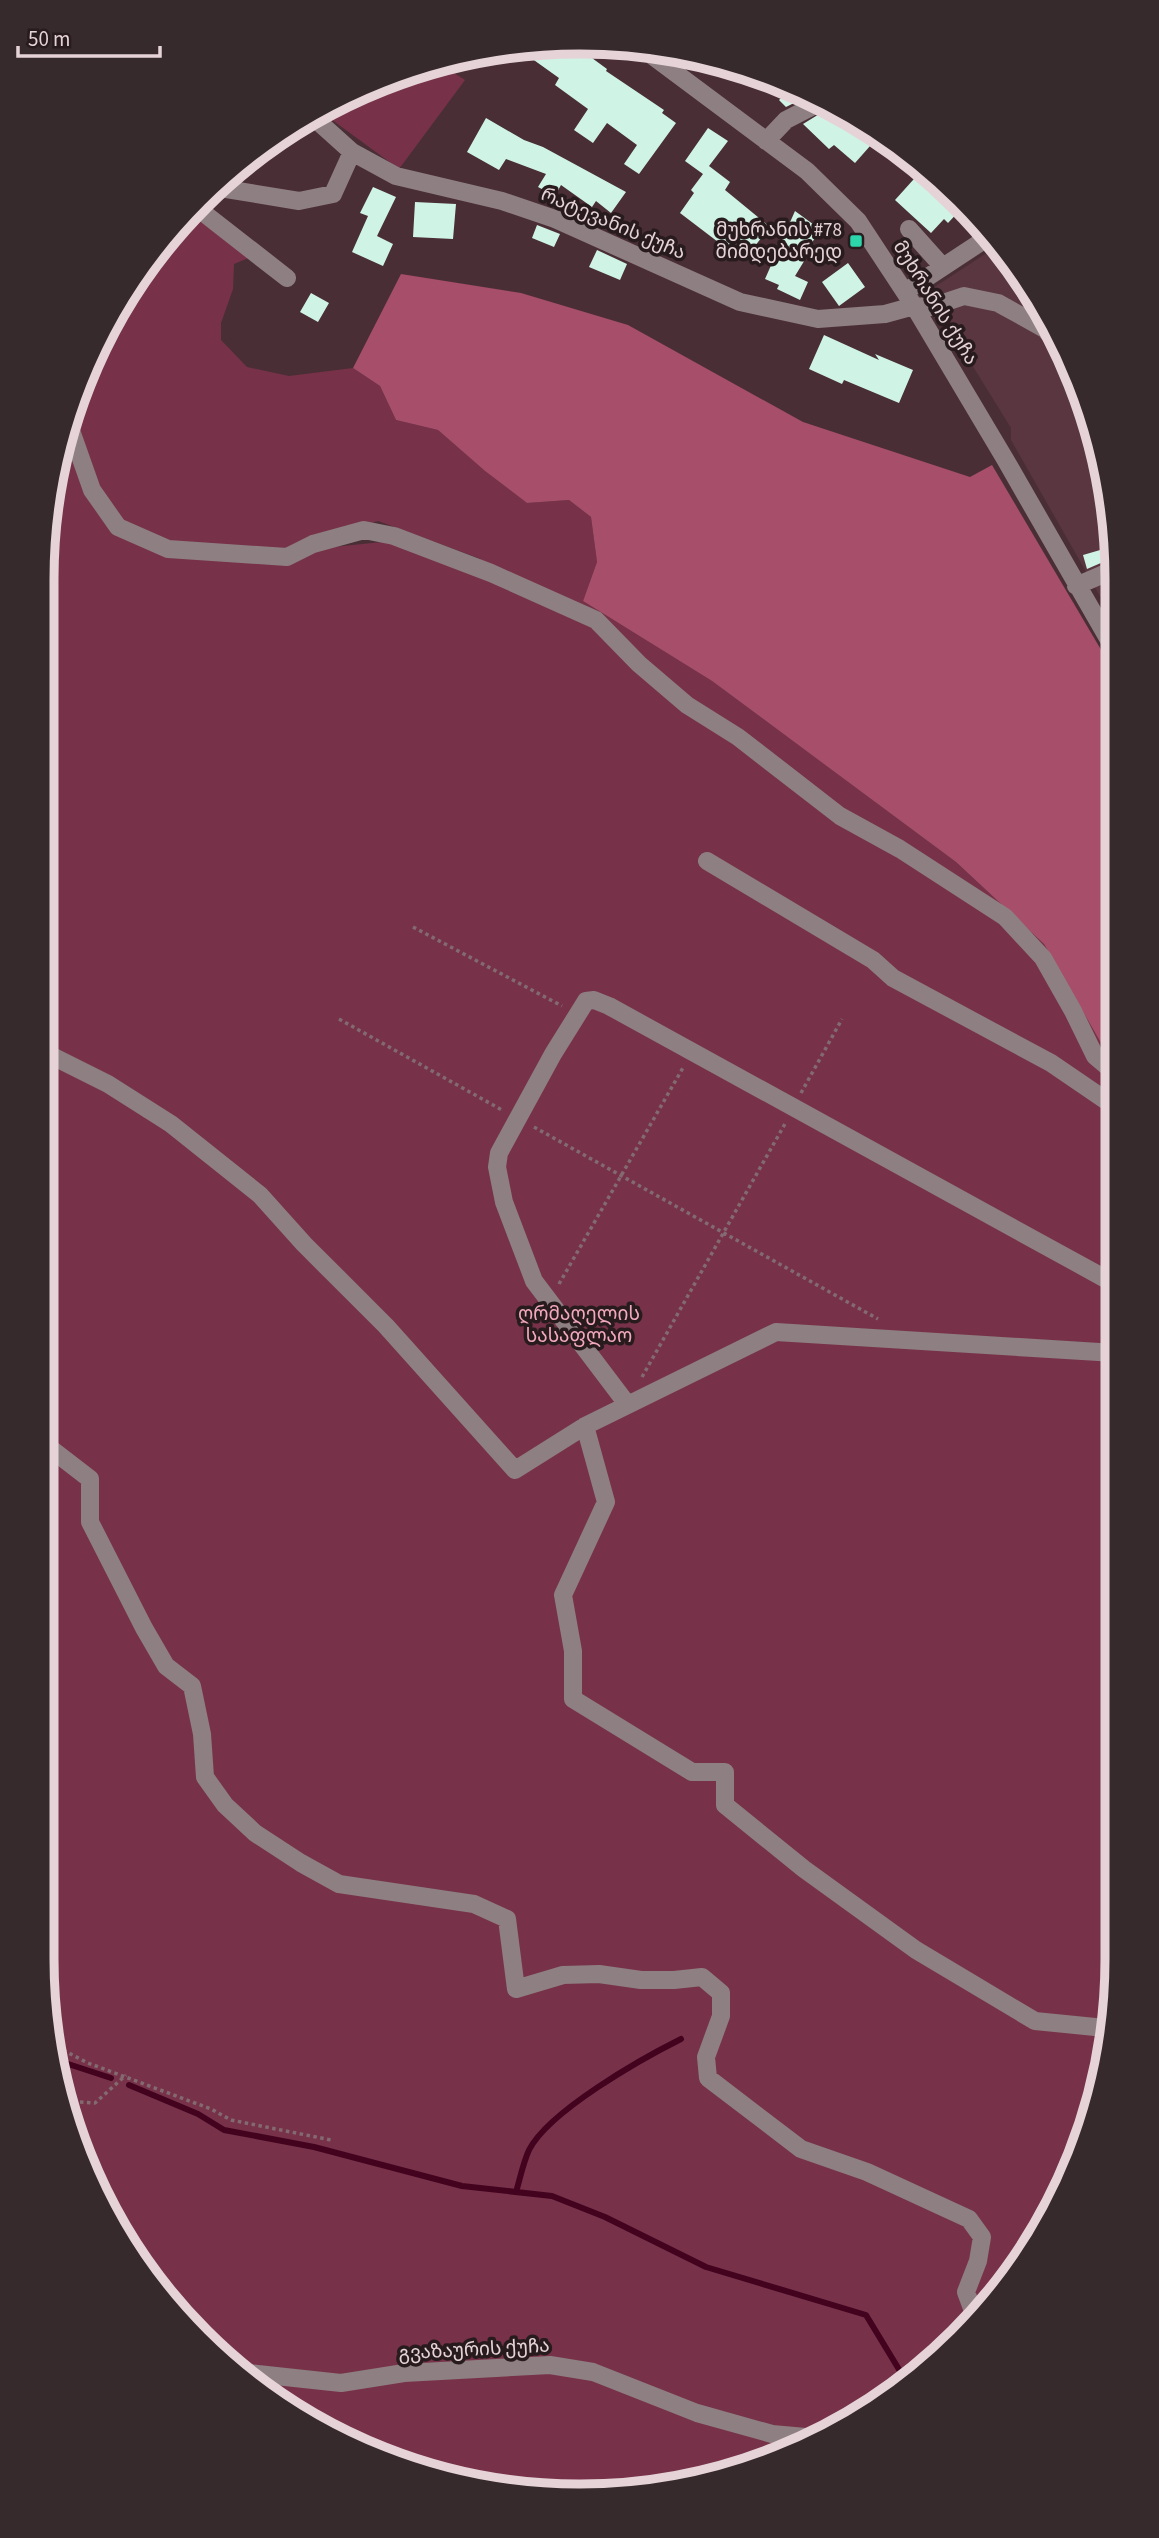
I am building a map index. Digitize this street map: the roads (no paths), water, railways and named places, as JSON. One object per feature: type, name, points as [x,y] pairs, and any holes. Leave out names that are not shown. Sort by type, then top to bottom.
[{"type":"street","name":"მუხრანის ქუჩა","points":[[659,61],[807,171],[858,221],[909,299],[1005,458],[1105,634]]},
{"type":"street","points":[[766,141],[786,120],[811,107]]},
{"type":"street","name":"რატევანის ქუჩა","points":[[320,123],[352,152],[396,176],[502,201],[555,219],[740,302],[818,319],[885,314],[909,299]]},
{"type":"street","points":[[228,189],[299,201],[333,194],[352,152]]},
{"type":"street","points":[[203,213],[288,278]]},
{"type":"street","points":[[909,229],[943,267]]},
{"type":"street","points":[[981,242],[943,267],[909,299],[931,307],[964,296],[998,303],[1039,326]]},
{"type":"street","points":[[74,438],[92,491],[118,527],[168,549],[287,558],[313,544],[364,530],[394,536],[491,573],[596,620],[639,664],[687,705],[738,737],[840,816],[901,849],[1005,917],[1043,958],[1095,1056],[1105,1064]]},
{"type":"street","points":[[1076,586],[1105,573]]},
{"type":"street","points":[[707,861],[873,960],[893,978],[1051,1063],[1105,1100]]},
{"type":"street","points":[[628,1404],[534,1281],[504,1202],[497,1167],[499,1153],[586,1002],[594,1000],[692,1052],[1105,1278]]},
{"type":"street","points":[[54,1057],[108,1084],[172,1125],[260,1195],[304,1244],[386,1326],[515,1470],[585,1426],[776,1332],[1105,1352]]},
{"type":"street","points":[[585,1426],[606,1502],[563,1595],[573,1651],[573,1699],[692,1772],[725,1772],[725,1805],[804,1868],[916,1950],[1035,2021],[1100,2027]]},
{"type":"street","points":[[54,1451],[90,1479],[90,1522],[166,1666],[192,1686],[202,1734],[205,1777],[225,1805],[255,1833],[339,1884],[474,1904],[507,1919],[516,1989],[563,1975],[599,1973],[641,1980],[702,1977],[720,1993],[721,2016],[706,2057],[708,2078],[801,2149],[867,2172],[969,2219],[982,2237],[978,2261],[966,2292],[972,2307]]},
{"type":"street","name":"გვაზაურის ქუჩა","points":[[259,2374],[341,2383],[404,2373],[550,2365],[593,2372],[697,2413],[760,2430],[800,2436]]},
{"type":"waterway","points":[[516,2192],[529,2150],[556,2119],[598,2087],[681,2039]]},
{"type":"waterway","points":[[64,2063],[111,2078]]},
{"type":"waterway","points":[[129,2085],[198,2114],[224,2130],[314,2147],[462,2186],[552,2196],[605,2217],[706,2267],[866,2315],[901,2373]]},
{"type":"place","name":"მუხრანის #78 მიმდებარედ","points":[[856,241]]},
{"type":"park label","name":"ღრმაღელის სასაფლაო","points":[[579,1325]]}]
